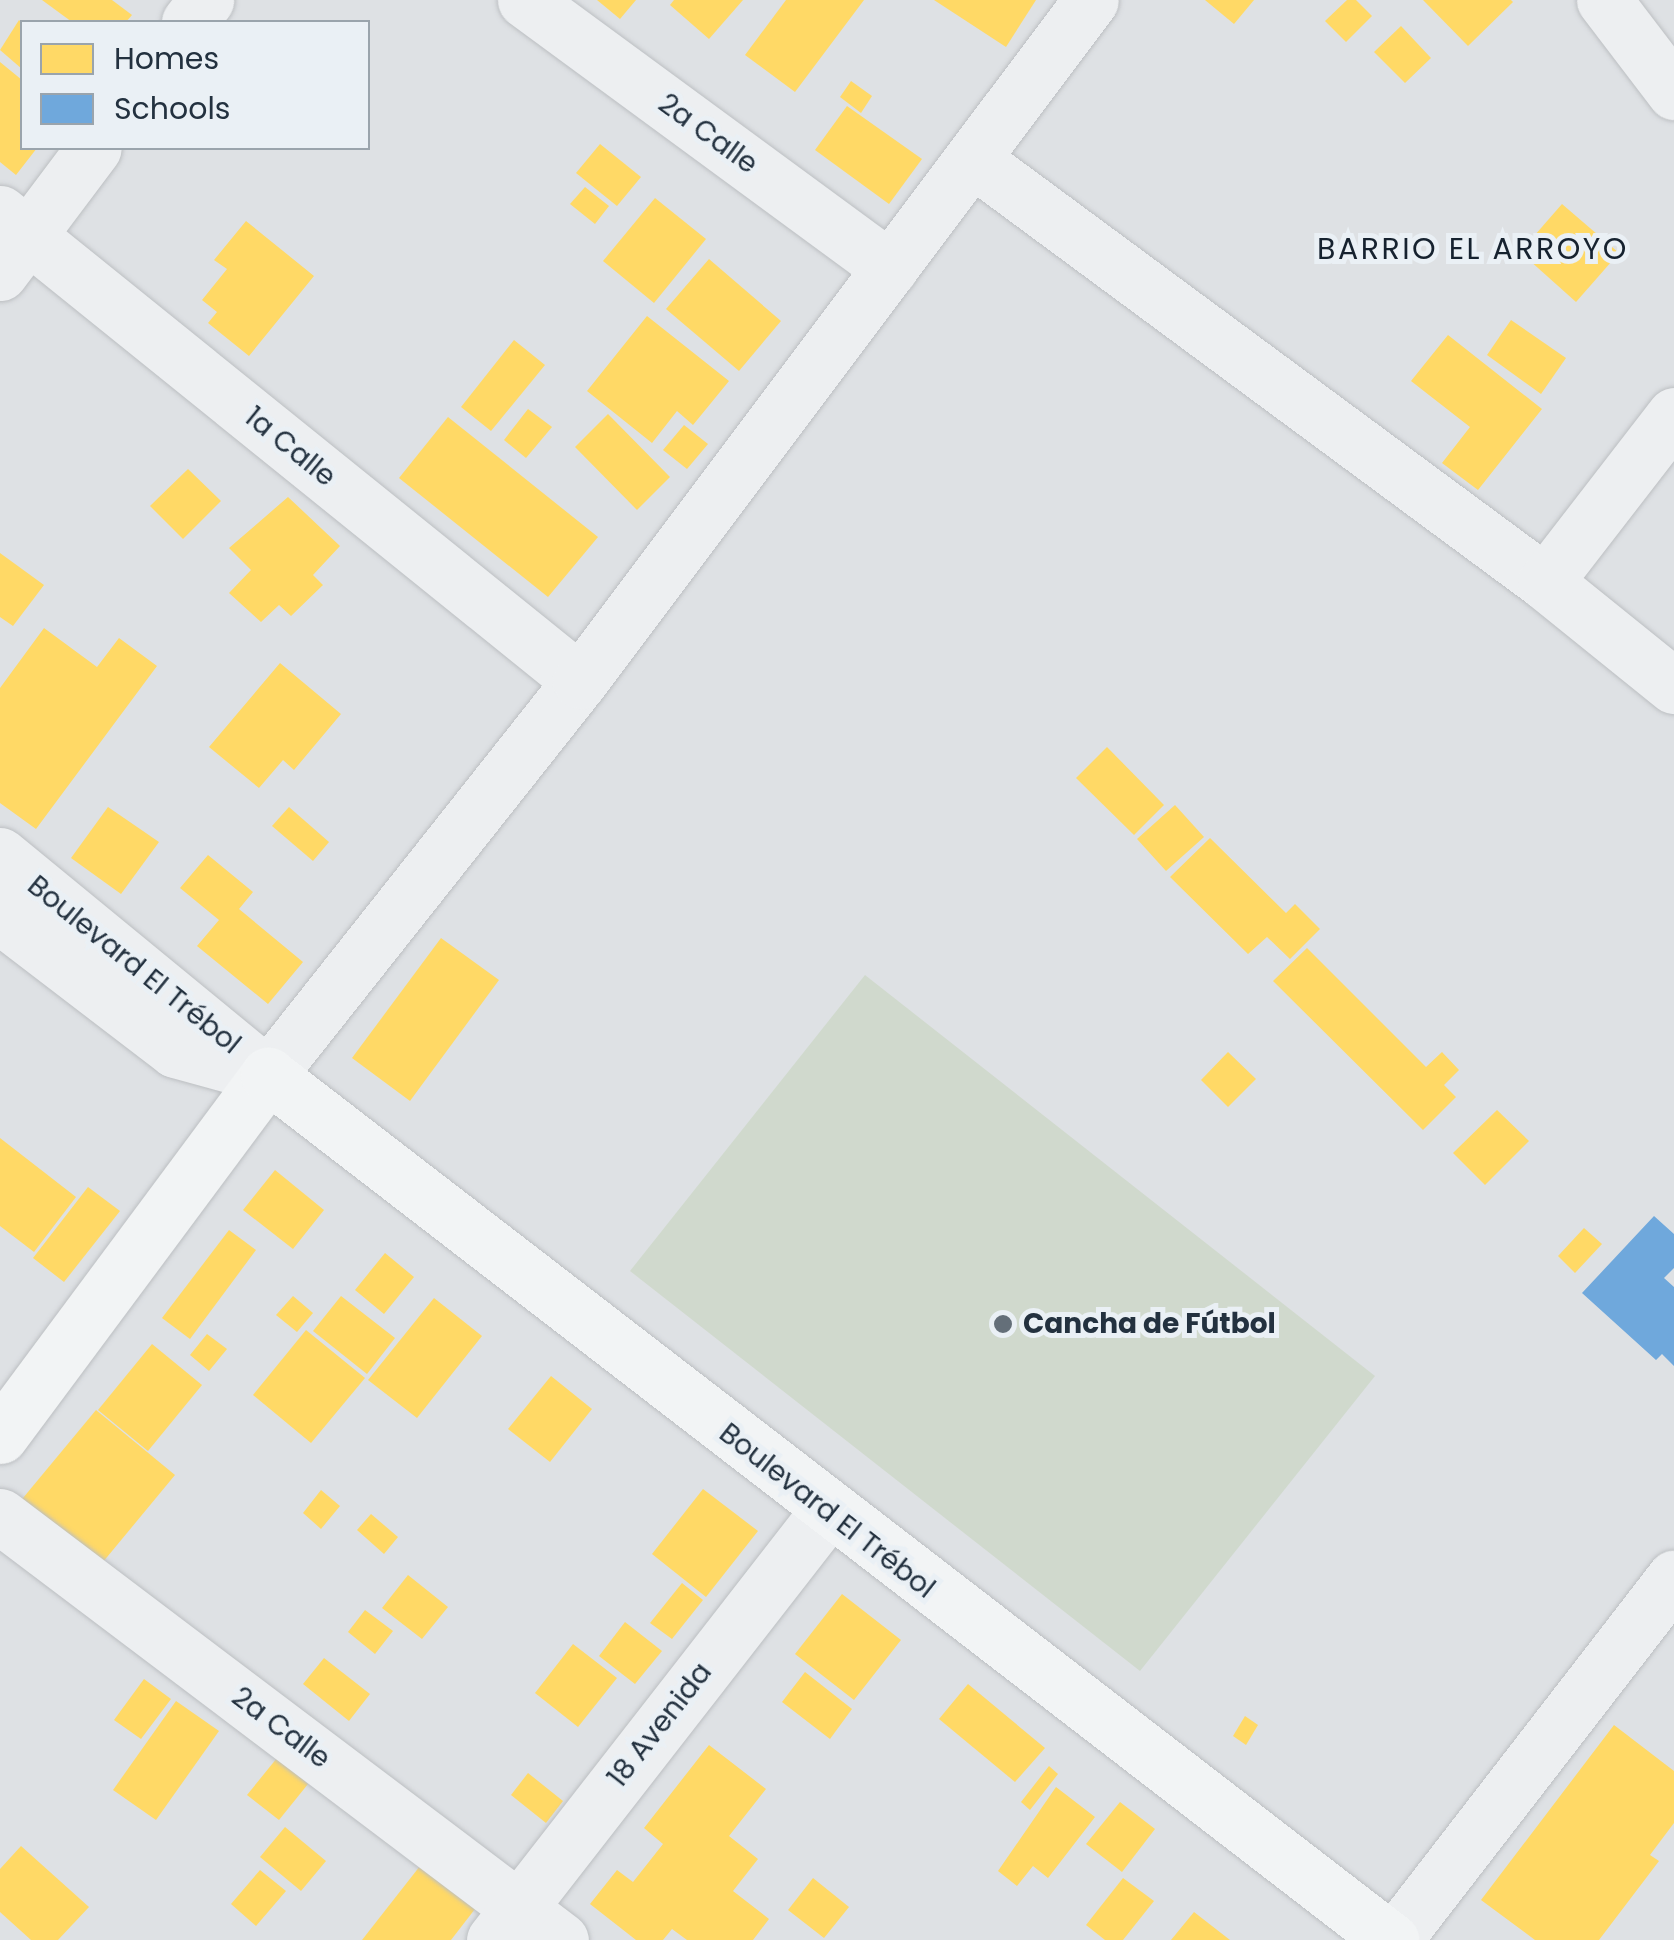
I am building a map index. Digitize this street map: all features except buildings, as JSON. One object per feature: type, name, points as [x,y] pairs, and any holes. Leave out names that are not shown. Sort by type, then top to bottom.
[{"type":"main road","points":[[0,1436],[268,1075]]},
{"type":"main road","name":"Boulevard El Trébol","points":[[268,1075],[827,1512],[1393,1940]]},
{"type":"street","points":[[191,20],[206,0]]},
{"type":"street","name":"2a Calle","points":[[525,0],[890,268]]},
{"type":"street","points":[[268,1075],[580,682],[890,268],[975,161],[1091,0]]},
{"type":"street","points":[[1604,0],[1674,92]]},
{"type":"street","points":[[10,240],[92,150]]},
{"type":"street","points":[[975,161],[1545,582],[1674,686]]},
{"type":"street","name":"1a Calle","points":[[10,240],[580,682]]},
{"type":"street","points":[[1545,582],[1674,415]]},
{"type":"street","name":"Boulevard El Trébol","points":[[0,855],[268,1075]]},
{"type":"street","name":"Boulevard El Trébol","points":[[0,916],[174,1050],[268,1075]]},
{"type":"street","name":"18 Avenida","points":[[506,1923],[827,1512]]},
{"type":"street","name":"2a Calle","points":[[0,1516],[506,1923],[561,1940]]},
{"type":"street","points":[[1393,1940],[1674,1578]]},
{"type":"shaded area","name":"Cancha de Fútbol","points":[[865,975],[1375,1376],[1140,1671],[630,1271]]},
{"type":"place","name":"Cancha de Fútbol","points":[[1003,1324]]},
{"type":"district","name":"BARRIO EL ARROYO","points":[[1473,249]]}]
